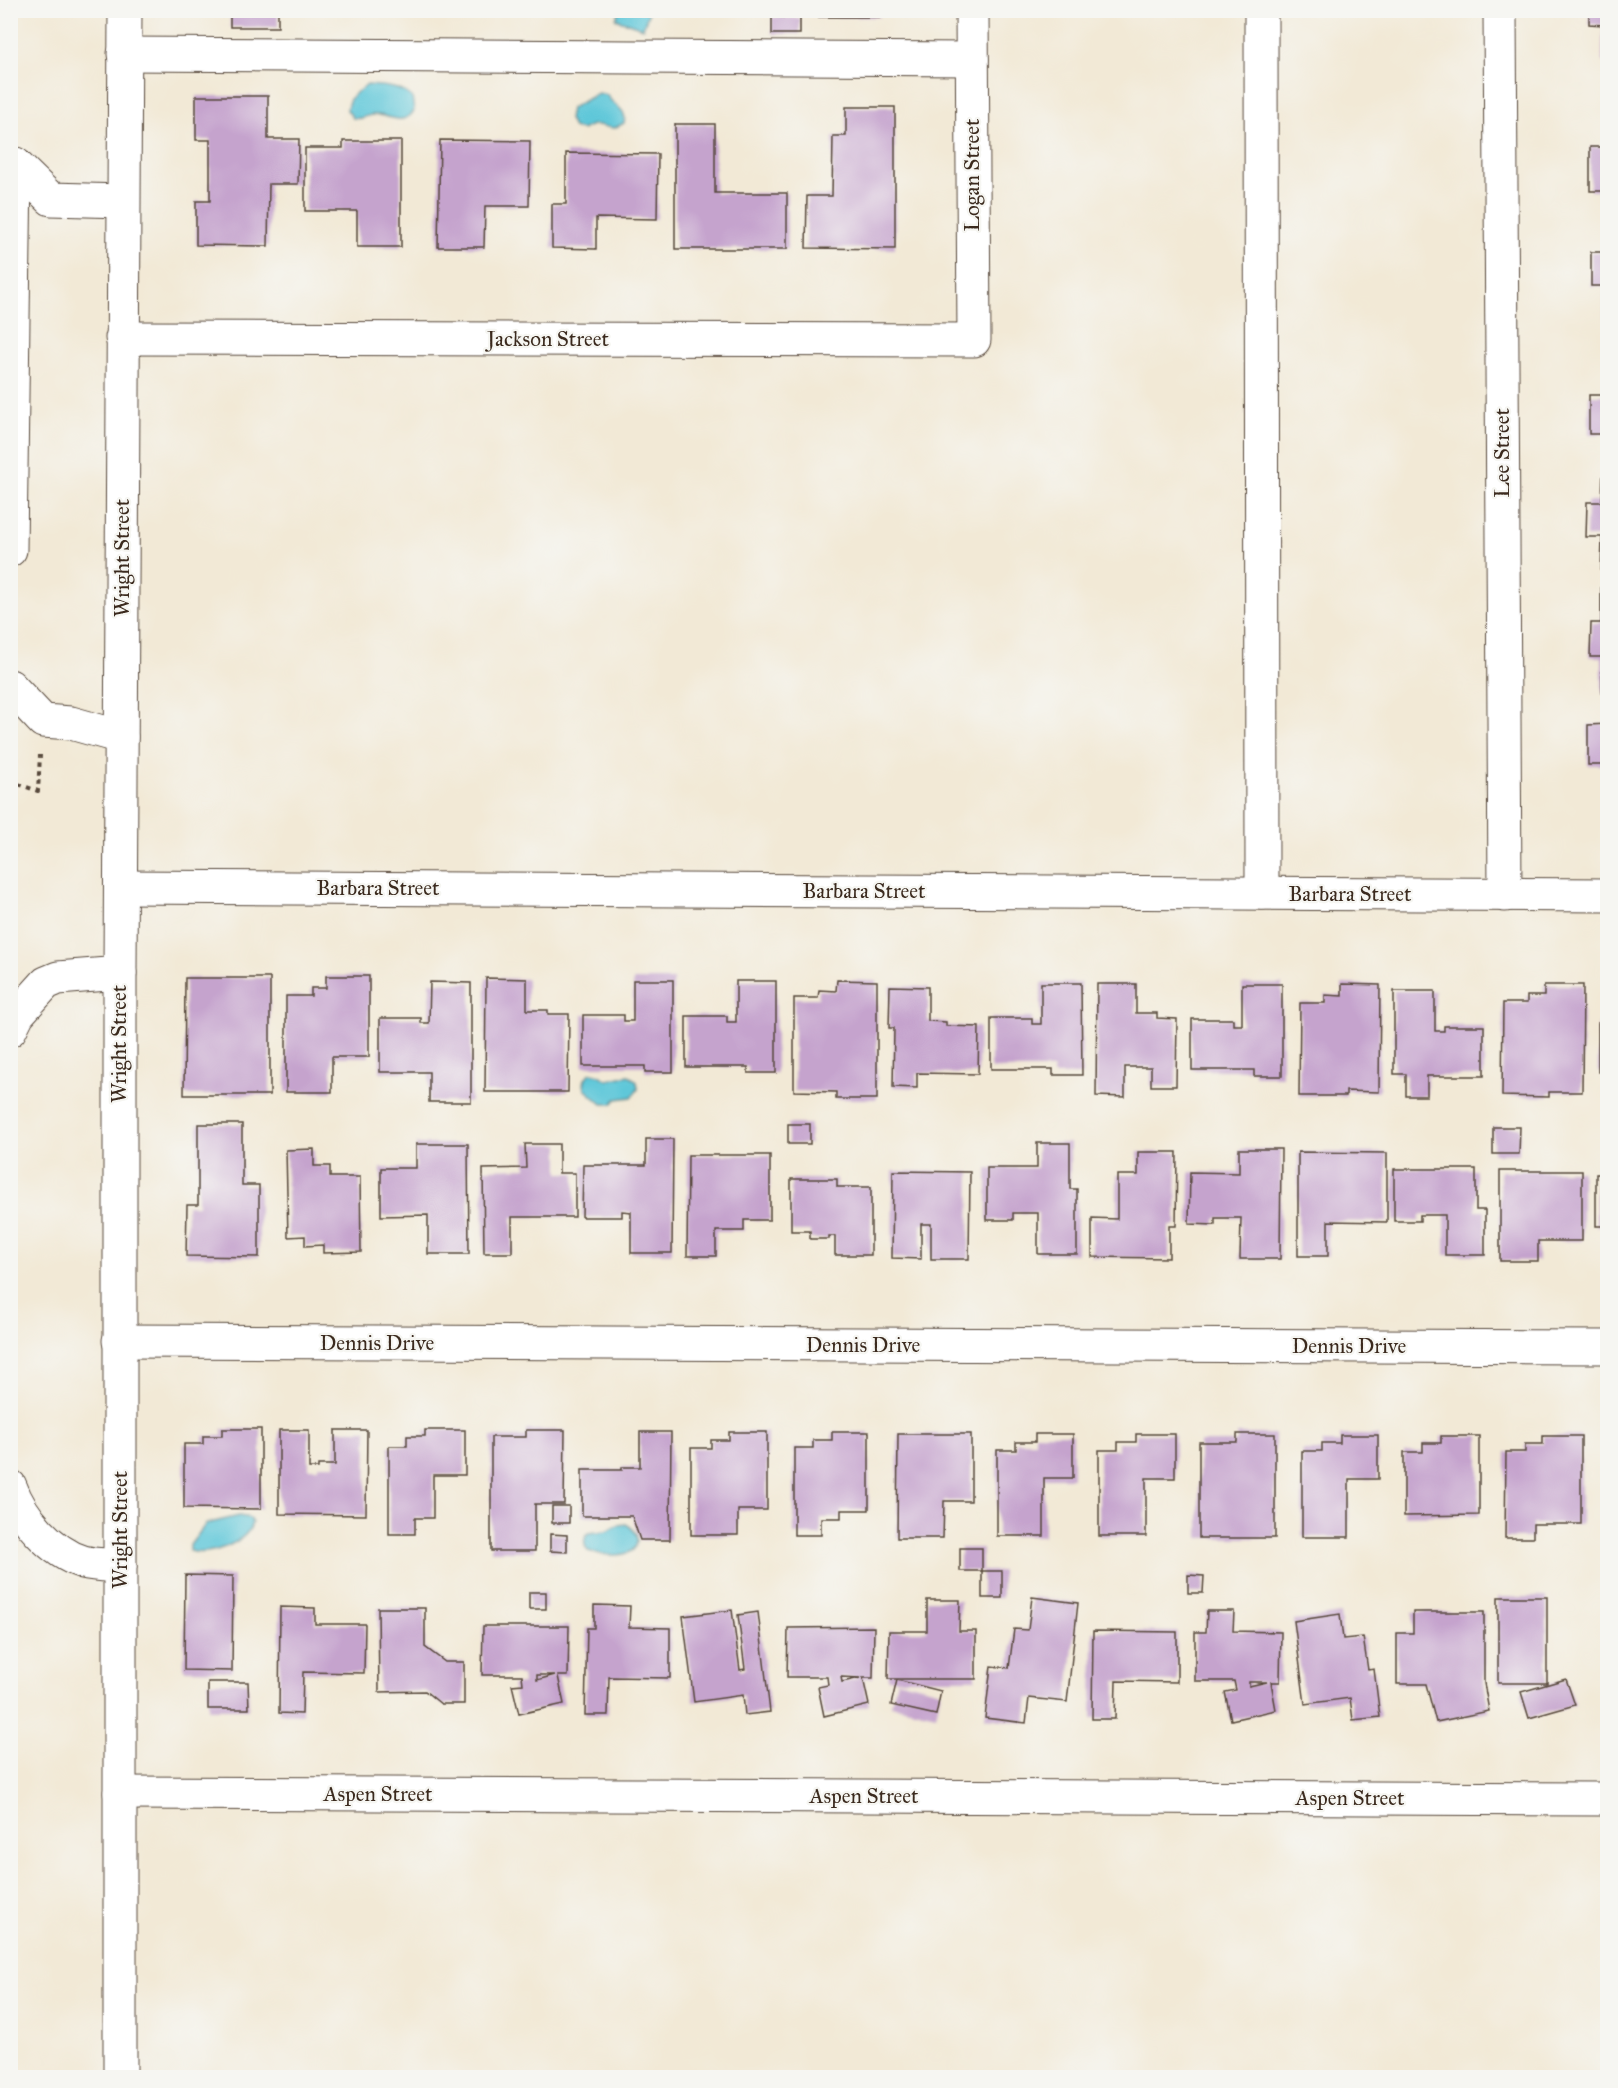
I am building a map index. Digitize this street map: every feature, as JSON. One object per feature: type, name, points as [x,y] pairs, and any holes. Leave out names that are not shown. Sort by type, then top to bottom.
[{"type":"street","name":"Wright Street","points":[[120,2078],[119,1341],[125,10]]},
{"type":"street","name":"Logan Street","points":[[972,10],[974,340]]},
{"type":"street","points":[[1261,10],[1262,894]]},
{"type":"street","name":"Lee Street","points":[[1500,10],[1505,895]]},
{"type":"street","points":[[124,54],[972,59]]},
{"type":"street","points":[[13,164],[51,200],[123,201]]},
{"type":"street","points":[[10,550],[13,164]]},
{"type":"street","name":"Jackson Street","points":[[122,338],[974,340]]},
{"type":"street","points":[[10,686],[43,721],[71,723],[121,737]]},
{"type":"street","name":"Barbara Street","points":[[121,887],[1608,895]]},
{"type":"street","points":[[10,1030],[23,1008],[46,983],[58,978],[120,973]]},
{"type":"street","name":"Dennis Drive","points":[[119,1341],[1608,1347]]},
{"type":"street","points":[[10,1486],[18,1504],[42,1534],[58,1548],[83,1562],[120,1566]]},
{"type":"street","name":"Aspen Street","points":[[120,1793],[1608,1799]]},
{"type":"path","points":[[10,781],[38,791]]},
{"type":"water","points":[[619,10],[649,11],[643,28],[616,19]]},
{"type":"water","points":[[367,85],[390,87],[407,93],[412,97],[414,111],[404,119],[378,115],[353,118],[347,110],[349,100]]},
{"type":"water","points":[[598,93],[607,95],[622,111],[625,118],[624,123],[615,128],[595,125],[582,130],[573,128],[569,119],[571,108]]},
{"type":"water","points":[[592,1073],[607,1080],[629,1075],[637,1082],[638,1089],[632,1097],[616,1099],[612,1104],[602,1104],[585,1089],[585,1079]]},
{"type":"water","points":[[239,1516],[250,1518],[252,1523],[243,1537],[216,1550],[190,1551],[190,1545],[206,1524]]},
{"type":"water","points":[[626,1524],[633,1530],[637,1539],[632,1551],[626,1554],[610,1555],[588,1551],[585,1540],[588,1533],[606,1531]]},
{"type":"building","points":[[230,10],[278,10],[278,27],[230,27]]},
{"type":"building","points":[[817,10],[880,10],[880,17],[817,17]]},
{"type":"building","points":[[1589,10],[1608,10],[1608,62],[1602,62],[1603,25],[1589,24]]},
{"type":"building","points":[[772,17],[800,18],[800,34],[772,34]]},
{"type":"building","points":[[196,96],[268,96],[268,139],[299,139],[298,184],[269,184],[268,246],[196,245],[196,201],[210,201],[210,140],[196,140]]},
{"type":"building","points":[[846,107],[895,107],[895,249],[806,248],[807,196],[832,196],[833,136],[846,136]]},
{"type":"building","points":[[675,124],[715,124],[715,193],[787,193],[787,249],[675,249]]},
{"type":"building","points":[[440,140],[530,141],[529,206],[485,206],[484,247],[438,247]]},
{"type":"building","points":[[343,141],[401,141],[401,247],[357,247],[357,211],[305,211],[305,148],[343,148]]},
{"type":"building","points":[[1590,147],[1608,147],[1608,191],[1590,191]]},
{"type":"building","points":[[566,153],[658,154],[657,219],[596,218],[596,249],[552,248],[552,204],[566,204]]},
{"type":"building","points":[[1605,214],[1608,214],[1608,319],[1604,319],[1604,286],[1591,286],[1591,252],[1605,252]]},
{"type":"building","points":[[1589,395],[1608,395],[1608,434],[1589,434]]},
{"type":"building","points":[[1603,468],[1608,468],[1608,574],[1601,574],[1602,537],[1586,537],[1587,502],[1602,502]]},
{"type":"building","points":[[1601,586],[1608,586],[1608,692],[1602,692],[1602,657],[1590,657],[1591,623],[1601,623]]},
{"type":"building","points":[[1608,724],[1608,765],[1588,765],[1588,725]]},
{"type":"building","points":[[326,976],[369,976],[369,1057],[332,1057],[332,1092],[286,1092],[286,996],[311,996],[311,988],[326,988]]},
{"type":"building","points":[[185,978],[270,978],[270,1095],[184,1095]]},
{"type":"building","points":[[486,978],[527,979],[527,1010],[548,1010],[548,1014],[569,1014],[568,1092],[485,1092]]},
{"type":"building","points":[[633,980],[673,980],[673,1072],[645,1072],[645,1066],[583,1066],[583,1015],[624,1015],[624,1021],[633,1021]]},
{"type":"building","points":[[837,980],[877,981],[877,1099],[836,1099],[836,1092],[794,1091],[794,998],[818,998],[819,990],[836,991]]},
{"type":"building","points":[[736,981],[776,981],[776,1073],[748,1073],[748,1067],[686,1067],[686,1016],[727,1016],[727,1022],[736,1022]]},
{"type":"building","points":[[430,982],[471,983],[471,1102],[429,1102],[429,1072],[380,1072],[380,1018],[421,1018],[421,1023],[429,1023]]},
{"type":"building","points":[[1041,983],[1081,983],[1082,1075],[1053,1075],[1053,1069],[991,1069],[991,1018],[1032,1018],[1032,1024],[1041,1024]]},
{"type":"building","points":[[1097,984],[1136,984],[1136,1013],[1157,1013],[1157,1018],[1177,1019],[1176,1086],[1151,1086],[1151,1067],[1125,1067],[1125,1097],[1096,1096]]},
{"type":"building","points":[[1242,984],[1282,984],[1282,1076],[1254,1076],[1254,1070],[1192,1070],[1192,1019],[1233,1019],[1233,1025],[1242,1025]]},
{"type":"building","points":[[1342,984],[1380,985],[1379,1092],[1346,1091],[1346,1096],[1299,1096],[1300,1003],[1325,1003],[1325,995],[1342,996]]},
{"type":"building","points":[[1544,985],[1583,985],[1582,1092],[1549,1092],[1549,1097],[1502,1096],[1503,1003],[1527,1003],[1527,996],[1544,996]]},
{"type":"building","points":[[890,986],[928,987],[928,1021],[946,1022],[946,1026],[979,1027],[978,1074],[917,1073],[917,1088],[893,1087],[894,1028],[889,1028]]},
{"type":"building","points":[[1394,991],[1435,991],[1435,1031],[1444,1031],[1444,1026],[1484,1026],[1484,1076],[1427,1076],[1427,1096],[1406,1096],[1406,1074],[1394,1074]]},
{"type":"building","points":[[1608,1022],[1608,1072],[1598,1072],[1598,1023]]},
{"type":"building","points":[[198,1124],[242,1124],[242,1185],[259,1185],[259,1257],[186,1256],[187,1205],[198,1205]]},
{"type":"building","points":[[788,1124],[810,1124],[810,1144],[788,1144]]},
{"type":"building","points":[[1493,1127],[1520,1127],[1519,1154],[1493,1154]]},
{"type":"building","points":[[646,1139],[673,1139],[672,1253],[631,1253],[631,1212],[622,1211],[622,1217],[582,1217],[583,1165],[646,1165]]},
{"type":"building","points":[[1037,1143],[1070,1143],[1070,1189],[1077,1189],[1077,1254],[1038,1254],[1038,1213],[1013,1213],[1013,1220],[987,1220],[987,1168],[1037,1168]]},
{"type":"building","points":[[416,1144],[468,1144],[469,1254],[428,1254],[428,1215],[381,1216],[381,1168],[416,1168]]},
{"type":"building","points":[[525,1144],[559,1144],[559,1173],[575,1173],[575,1217],[512,1217],[512,1253],[484,1253],[483,1169],[526,1168]]},
{"type":"building","points":[[314,1149],[314,1166],[330,1166],[330,1177],[360,1177],[361,1252],[323,1253],[323,1245],[305,1246],[305,1236],[288,1237],[286,1150]]},
{"type":"building","points":[[1239,1149],[1281,1149],[1280,1259],[1240,1259],[1241,1218],[1215,1218],[1215,1225],[1189,1224],[1190,1172],[1239,1173]]},
{"type":"building","points":[[1138,1152],[1177,1152],[1176,1226],[1169,1226],[1169,1258],[1092,1257],[1092,1218],[1117,1219],[1117,1175],[1138,1175]]},
{"type":"building","points":[[1298,1152],[1387,1153],[1387,1222],[1328,1221],[1328,1256],[1298,1256]]},
{"type":"building","points":[[688,1155],[770,1155],[770,1220],[744,1220],[744,1231],[716,1231],[716,1256],[687,1256]]},
{"type":"building","points":[[1394,1169],[1476,1169],[1476,1210],[1485,1210],[1485,1255],[1445,1255],[1445,1215],[1420,1215],[1420,1221],[1394,1221]]},
{"type":"building","points":[[893,1171],[970,1172],[969,1259],[931,1259],[931,1224],[921,1224],[921,1259],[892,1258]]},
{"type":"building","points":[[1500,1171],[1582,1171],[1582,1241],[1538,1241],[1538,1261],[1500,1261]]},
{"type":"building","points":[[1596,1174],[1608,1174],[1608,1226],[1596,1226]]},
{"type":"building","points":[[791,1179],[837,1179],[837,1187],[871,1187],[871,1255],[835,1255],[835,1236],[829,1236],[829,1239],[810,1239],[810,1231],[791,1231]]},
{"type":"building","points":[[222,1429],[261,1429],[261,1509],[184,1508],[184,1444],[203,1444],[203,1436],[222,1436]]},
{"type":"building","points":[[279,1430],[309,1430],[309,1468],[318,1468],[318,1465],[335,1465],[335,1430],[367,1430],[366,1515],[279,1514]]},
{"type":"building","points":[[425,1430],[465,1430],[465,1475],[433,1475],[433,1518],[415,1518],[415,1534],[389,1534],[389,1446],[407,1446],[407,1436],[425,1436]]},
{"type":"building","points":[[526,1430],[565,1430],[564,1504],[535,1504],[535,1551],[491,1551],[491,1437],[526,1437]]},
{"type":"building","points":[[640,1432],[671,1432],[670,1540],[640,1540],[632,1516],[582,1516],[582,1470],[622,1470],[622,1467],[640,1467]]},
{"type":"building","points":[[729,1432],[767,1432],[767,1510],[738,1510],[738,1535],[691,1535],[691,1448],[711,1448],[711,1440],[729,1440]]},
{"type":"building","points":[[832,1432],[869,1432],[869,1510],[841,1510],[841,1518],[821,1518],[821,1535],[794,1535],[794,1448],[813,1448],[813,1440],[832,1440]]},
{"type":"building","points":[[898,1434],[971,1434],[971,1501],[944,1501],[943,1538],[897,1538]]},
{"type":"building","points":[[1035,1434],[1073,1434],[1073,1478],[1044,1478],[1044,1536],[997,1536],[997,1450],[1016,1450],[1016,1442],[1035,1442]]},
{"type":"building","points":[[1136,1434],[1175,1434],[1175,1478],[1146,1478],[1146,1536],[1099,1536],[1099,1450],[1118,1450],[1118,1442],[1136,1442]]},
{"type":"building","points":[[1237,1434],[1275,1434],[1275,1538],[1199,1538],[1199,1442],[1237,1442]]},
{"type":"building","points":[[1340,1435],[1378,1435],[1378,1479],[1349,1479],[1349,1537],[1302,1537],[1302,1451],[1322,1451],[1322,1443],[1340,1443]]},
{"type":"building","points":[[1441,1436],[1479,1436],[1479,1515],[1404,1516],[1404,1452],[1423,1452],[1423,1443],[1441,1443]]},
{"type":"building","points":[[1543,1436],[1581,1436],[1581,1524],[1533,1524],[1533,1538],[1505,1538],[1506,1452],[1525,1452],[1525,1444],[1543,1444]]},
{"type":"building","points":[[552,1506],[569,1506],[569,1523],[552,1523]]},
{"type":"building","points":[[550,1534],[567,1535],[567,1552],[550,1551]]},
{"type":"building","points":[[960,1548],[982,1548],[982,1571],[960,1571]]},
{"type":"building","points":[[982,1571],[1002,1571],[1002,1598],[982,1598]]},
{"type":"building","points":[[185,1575],[233,1576],[232,1671],[184,1670]]},
{"type":"building","points":[[1188,1575],[1204,1576],[1203,1593],[1188,1593]]},
{"type":"building","points":[[529,1592],[546,1592],[546,1609],[529,1609]]},
{"type":"building","points":[[1032,1597],[1078,1603],[1067,1702],[1029,1698],[1026,1723],[985,1718],[991,1666],[1009,1668],[1014,1629],[1028,1630]]},
{"type":"building","points":[[1498,1597],[1547,1597],[1547,1683],[1498,1683]]},
{"type":"building","points":[[927,1600],[960,1600],[959,1631],[976,1631],[976,1679],[888,1679],[889,1631],[927,1631]]},
{"type":"building","points":[[594,1605],[630,1606],[629,1627],[670,1628],[670,1678],[609,1677],[608,1715],[585,1715],[587,1628],[594,1628]]},
{"type":"building","points":[[280,1607],[315,1608],[315,1624],[365,1624],[364,1673],[303,1672],[302,1714],[279,1713]]},
{"type":"building","points":[[378,1608],[425,1608],[425,1647],[445,1662],[464,1662],[464,1704],[441,1704],[425,1691],[379,1692]]},
{"type":"building","points":[[732,1610],[740,1670],[745,1669],[738,1615],[758,1612],[770,1712],[745,1715],[743,1695],[694,1702],[683,1616]]},
{"type":"building","points":[[1207,1611],[1234,1611],[1233,1631],[1281,1632],[1280,1682],[1271,1682],[1276,1710],[1231,1720],[1225,1692],[1236,1690],[1234,1681],[1195,1681],[1195,1632],[1206,1632]],"holes":[[[1249,1682],[1267,1682],[1249,1686]]]},
{"type":"building","points":[[1413,1612],[1484,1612],[1484,1683],[1489,1711],[1436,1722],[1426,1684],[1397,1684],[1397,1633],[1413,1633]]},
{"type":"building","points":[[1340,1614],[1343,1639],[1363,1637],[1368,1670],[1374,1669],[1380,1717],[1353,1720],[1350,1698],[1305,1704],[1294,1621]]},
{"type":"building","points":[[483,1626],[569,1626],[568,1676],[558,1676],[564,1704],[519,1714],[512,1685],[523,1684],[522,1675],[482,1675]],"holes":[[[537,1675],[555,1675],[537,1680]]]},
{"type":"building","points":[[874,1627],[873,1678],[863,1678],[869,1705],[824,1716],[818,1687],[828,1685],[827,1677],[787,1677],[788,1628]],"holes":[[[841,1677],[860,1678],[842,1682]]]},
{"type":"building","points":[[1093,1631],[1177,1632],[1177,1682],[1116,1681],[1115,1719],[1092,1719]]},
{"type":"building","points":[[1604,1635],[1608,1635],[1608,1682],[1603,1682]]},
{"type":"building","points":[[1566,1679],[1575,1705],[1529,1718],[1521,1692]]},
{"type":"building","points":[[897,1680],[941,1691],[936,1715],[891,1705]]},
{"type":"building","points":[[208,1682],[248,1682],[249,1709],[208,1709]]}]
